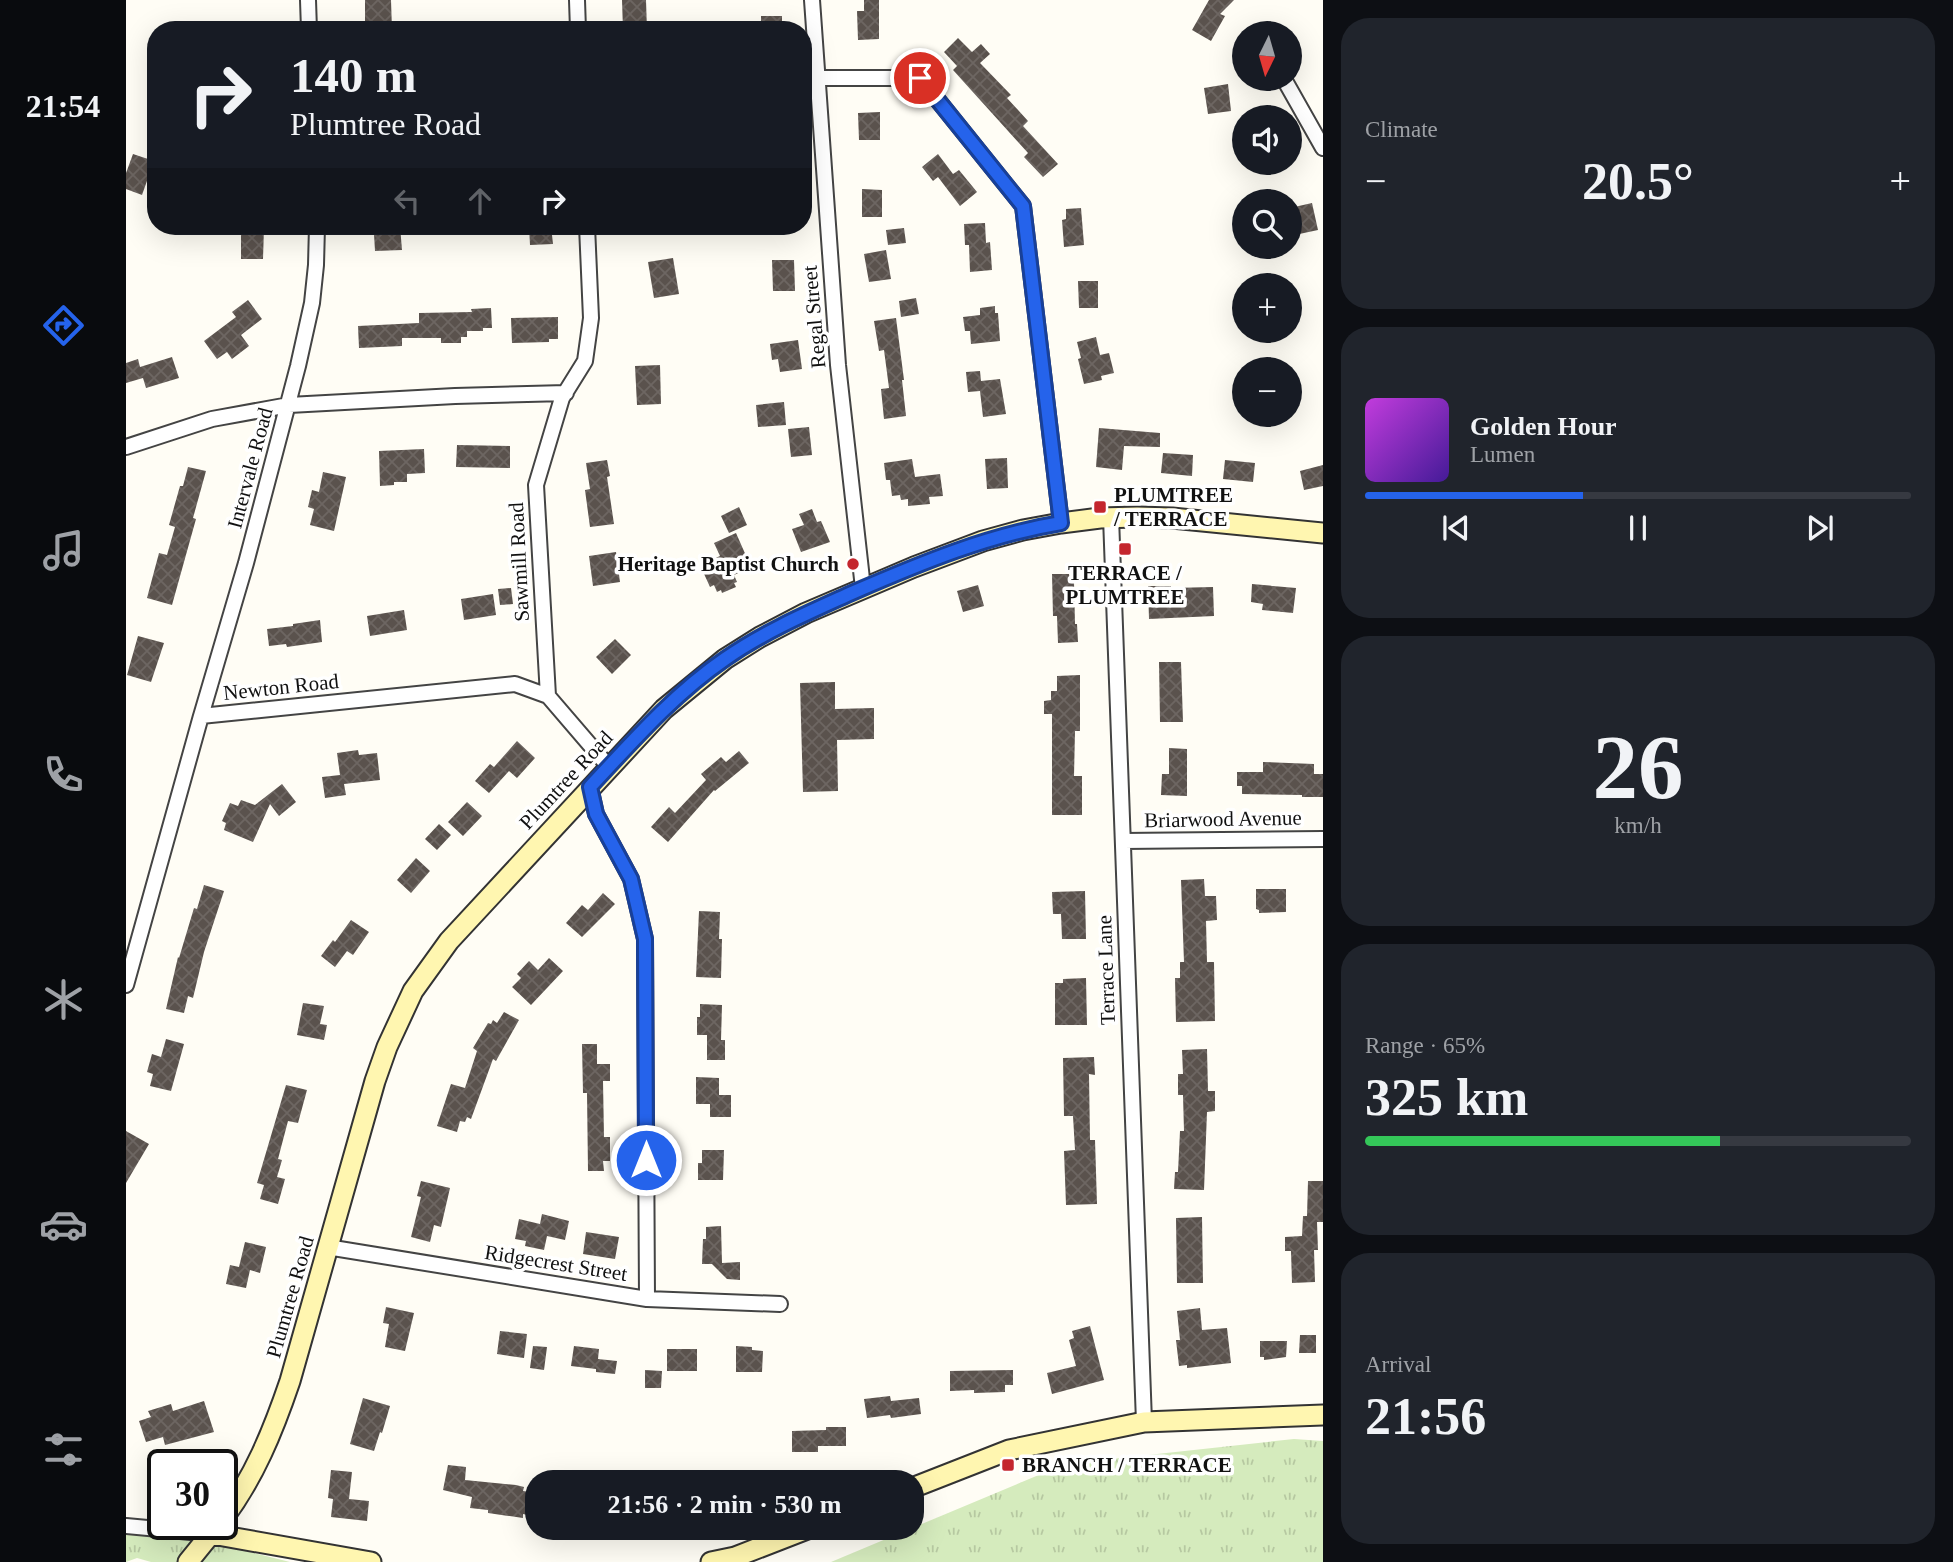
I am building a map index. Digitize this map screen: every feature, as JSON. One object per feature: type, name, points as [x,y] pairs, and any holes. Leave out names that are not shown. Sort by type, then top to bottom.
[{"type":"street","points":[[308,0],[309,21]]},
{"type":"street","points":[[577,0],[578,21]]},
{"type":"street","name":"Regal Street","points":[[813,0],[838,365],[863,588]]},
{"type":"street","points":[[817,79],[920,78],[1023,206],[1061,523]]},
{"type":"street","points":[[1291,91],[1323,148]]},
{"type":"street","name":"Intervale Road","points":[[201,716],[289,405],[312,303],[317,235]]},
{"type":"street","name":"Sawmill Road","points":[[548,696],[536,485],[562,398],[585,360],[591,318],[587,235]]},
{"type":"street","points":[[126,447],[212,419],[289,405],[566,393]]},
{"type":"street","name":"Plumtree Road","points":[[238,1497],[270,1438],[290,1381],[375,1081],[393,1031],[413,991],[449,942],[664,709],[725,659],[778,627],[863,588],[983,541],[1023,530],[1111,517],[1172,518],[1323,533]]},
{"type":"street","name":"Terrace Lane","points":[[1111,517],[1144,1422]]},
{"type":"street","name":"Newton Road","points":[[126,985],[201,716],[514,684],[548,696]]},
{"type":"street","points":[[548,696],[608,767]]},
{"type":"street","points":[[590,787],[596,814],[631,879],[645,939],[647,1299]]},
{"type":"street","name":"Briarwood Avenue","points":[[1123,841],[1323,839]]},
{"type":"street","name":"Ridgecrest Street","points":[[327,1247],[647,1299],[780,1304]]},
{"type":"street","points":[[924,1483],[1009,1450],[1144,1422],[1323,1415]]},
{"type":"street","points":[[126,1526],[147,1526]]},
{"type":"street","points":[[238,1531],[371,1562]]},
{"type":"street","name":"Plumtree Road","points":[[188,1562],[206,1540]]},
{"type":"street","points":[[711,1562],[735,1557],[779,1540]]},
{"type":"green space","points":[[1294,1439],[1323,1441],[1323,1562],[831,1562],[884,1540],[924,1540],[924,1523],[1065,1464]]},
{"type":"green space","points":[[126,1524],[147,1527],[147,1540],[201,1540],[290,1562],[151,1562],[137,1558],[126,1562]]},
{"type":"building","points":[[365,0],[391,0],[392,21],[365,21]]},
{"type":"building","points":[[622,0],[646,0],[647,21],[623,21]]},
{"type":"building","points":[[864,0],[879,0],[879,39],[858,40],[857,11],[864,11]]},
{"type":"building","points":[[1209,0],[1234,0],[1220,14],[1225,16],[1211,41],[1192,30]]},
{"type":"building","points":[[761,16],[782,16],[782,21],[761,21]]},
{"type":"building","points":[[958,38],[972,52],[981,44],[990,54],[980,63],[1011,95],[1007,98],[1028,121],[1023,126],[1058,164],[1043,177],[1024,157],[1028,153],[953,70],[957,66],[944,52]]},
{"type":"building","points":[[1228,84],[1231,111],[1208,114],[1204,88]]},
{"type":"building","points":[[880,112],[880,140],[859,140],[858,113]]},
{"type":"building","points":[[133,154],[147,159],[147,181],[142,195],[126,189],[126,173]]},
{"type":"building","points":[[938,154],[953,174],[959,170],[977,192],[960,206],[938,177],[933,181],[922,167]]},
{"type":"building","points":[[862,189],[882,190],[882,217],[862,217]]},
{"type":"building","points":[[1312,203],[1318,230],[1302,233],[1302,205]]},
{"type":"building","points":[[1081,208],[1084,245],[1064,247],[1062,220],[1066,219],[1066,209]]},
{"type":"building","points":[[985,223],[986,243],[990,242],[992,270],[970,272],[969,245],[965,245],[964,224]]},
{"type":"building","points":[[904,228],[906,243],[888,245],[886,230]]},
{"type":"building","points":[[241,235],[264,235],[263,259],[241,259]]},
{"type":"building","points":[[374,235],[401,235],[402,250],[375,251]]},
{"type":"building","points":[[529,235],[552,235],[553,244],[530,245]]},
{"type":"building","points":[[886,250],[891,279],[869,282],[864,254]]},
{"type":"building","points":[[673,258],[679,294],[654,298],[648,262]]},
{"type":"building","points":[[772,260],[794,260],[795,291],[773,291]]},
{"type":"building","points":[[1078,281],[1098,281],[1098,308],[1079,308]]},
{"type":"building","points":[[916,298],[919,314],[901,317],[899,301]]},
{"type":"building","points":[[248,300],[262,319],[241,335],[249,346],[232,359],[227,352],[217,359],[204,341],[236,317],[232,312]]},
{"type":"building","points":[[995,306],[1000,341],[971,344],[970,331],[965,331],[963,317],[980,315],[980,308]]},
{"type":"building","points":[[491,308],[492,328],[467,331],[467,337],[461,337],[461,343],[441,343],[441,338],[402,338],[402,346],[359,348],[358,326],[419,323],[419,313],[472,312],[471,309]]},
{"type":"building","points":[[558,317],[558,339],[549,339],[549,342],[512,343],[511,318]]},
{"type":"building","points":[[896,318],[906,416],[884,419],[881,389],[889,388],[884,350],[879,351],[874,321]]},
{"type":"building","points":[[1096,337],[1100,355],[1109,353],[1114,373],[1101,376],[1102,380],[1084,384],[1077,342]]},
{"type":"building","points":[[798,340],[802,369],[780,372],[778,359],[772,360],[770,344]]},
{"type":"building","points":[[172,357],[179,378],[146,388],[143,378],[126,383],[126,363],[138,359],[140,367]]},
{"type":"building","points":[[660,365],[661,404],[637,405],[635,366]]},
{"type":"building","points":[[980,371],[981,381],[1000,379],[1006,414],[983,417],[980,391],[968,392],[966,372]]},
{"type":"building","points":[[784,402],[786,425],[758,427],[756,405]]},
{"type":"building","points":[[809,427],[812,455],[791,457],[788,429]]},
{"type":"building","points":[[1099,428],[1160,433],[1160,447],[1124,446],[1122,470],[1096,467]]},
{"type":"building","points":[[457,445],[510,446],[510,468],[456,467]]},
{"type":"building","points":[[424,449],[425,473],[407,474],[407,482],[380,486],[379,451]]},
{"type":"building","points":[[1163,453],[1193,455],[1192,476],[1161,473]]},
{"type":"building","points":[[1007,458],[1008,488],[987,489],[985,459]]},
{"type":"building","points":[[912,459],[915,477],[940,474],[943,496],[929,497],[930,504],[908,506],[908,499],[901,500],[900,495],[892,496],[884,463]]},
{"type":"building","points":[[607,460],[614,524],[590,527],[585,490],[590,489],[586,463]]},
{"type":"building","points":[[1225,460],[1255,463],[1253,482],[1223,479]]},
{"type":"building","points":[[1323,465],[1323,486],[1304,490],[1300,471]]},
{"type":"building","points":[[188,467],[206,471],[193,518],[196,519],[172,605],[147,598],[159,553],[167,555],[175,527],[169,525]]},
{"type":"building","points":[[323,472],[346,477],[334,531],[310,525],[314,509],[308,507],[312,490],[319,492]]},
{"type":"building","points":[[739,507],[747,525],[729,533],[721,516]]},
{"type":"building","points":[[812,509],[817,522],[821,521],[830,542],[801,552],[792,529],[804,525],[799,514]]},
{"type":"building","points":[[736,533],[751,567],[734,575],[736,587],[722,593],[721,590],[717,592],[714,585],[710,587],[700,565],[720,556],[714,543]]},
{"type":"building","points":[[616,552],[620,582],[593,586],[589,556]]},
{"type":"building","points":[[1052,574],[1069,574],[1070,582],[1074,582],[1078,642],[1058,643],[1057,616],[1053,616]]},
{"type":"building","points":[[1252,584],[1296,588],[1293,613],[1262,610],[1263,604],[1251,602]]},
{"type":"building","points":[[978,585],[984,606],[963,612],[957,591]]},
{"type":"building","points":[[1148,586],[1213,587],[1214,616],[1149,619]]},
{"type":"building","points":[[511,588],[513,604],[500,605],[498,589]]},
{"type":"building","points":[[493,594],[496,615],[464,620],[461,599]]},
{"type":"building","points":[[404,610],[407,630],[370,636],[367,616]]},
{"type":"building","points":[[320,620],[322,642],[287,647],[286,644],[269,646],[267,629]]},
{"type":"building","points":[[138,636],[164,643],[151,682],[127,675]]},
{"type":"building","points":[[615,639],[631,655],[612,674],[596,657]]},
{"type":"building","points":[[1159,662],[1181,662],[1183,722],[1160,722]]},
{"type":"building","points":[[1080,675],[1080,731],[1075,731],[1074,776],[1082,776],[1082,815],[1052,815],[1052,714],[1044,714],[1044,701],[1051,700],[1051,691],[1057,691],[1057,676]]},
{"type":"building","points":[[835,682],[835,709],[874,708],[874,739],[837,740],[838,791],[803,792],[800,683]]},
{"type":"building","points":[[517,741],[535,758],[517,778],[509,771],[489,793],[475,781],[490,764],[494,767]]},
{"type":"building","points":[[1169,748],[1187,749],[1187,796],[1161,795],[1162,774],[1169,774]]},
{"type":"building","points":[[358,750],[359,755],[377,753],[380,780],[344,784],[346,795],[325,798],[322,777],[340,775],[337,753]]},
{"type":"building","points":[[739,751],[749,763],[714,790],[668,842],[651,827],[669,807],[675,813],[706,780],[701,774],[721,757],[726,762]]},
{"type":"building","points":[[1263,762],[1314,764],[1314,774],[1323,774],[1323,797],[1242,794],[1242,786],[1237,786],[1237,772],[1263,772]]},
{"type":"building","points":[[282,784],[296,802],[279,816],[270,804],[253,842],[224,830],[226,823],[222,821],[230,803],[238,806],[241,800],[255,805]]},
{"type":"building","points":[[467,802],[482,816],[463,836],[448,822]]},
{"type":"building","points":[[439,824],[451,835],[437,850],[425,839]]},
{"type":"building","points":[[416,858],[430,871],[411,893],[397,880]]},
{"type":"building","points":[[1204,879],[1205,896],[1216,896],[1217,920],[1206,921],[1207,962],[1214,962],[1215,1021],[1176,1022],[1175,978],[1180,978],[1180,962],[1184,962],[1181,880]]},
{"type":"building","points":[[204,885],[224,891],[204,952],[193,998],[188,996],[184,1013],[166,1009],[178,957]]},
{"type":"building","points":[[1256,889],[1286,889],[1286,912],[1259,913],[1256,909]]},
{"type":"building","points":[[1085,891],[1086,939],[1062,939],[1061,914],[1053,914],[1052,892]]},
{"type":"building","points":[[603,893],[615,904],[582,937],[566,923],[582,905],[588,910]]},
{"type":"building","points":[[699,911],[720,912],[721,978],[696,977]]},
{"type":"building","points":[[351,920],[369,932],[353,955],[347,951],[335,967],[321,956]]},
{"type":"building","points":[[549,958],[563,971],[531,1005],[512,987],[521,978],[517,974],[529,961],[538,970]]},
{"type":"building","points":[[1086,978],[1087,1025],[1055,1025],[1055,983],[1063,983],[1063,979]]},
{"type":"building","points":[[303,1003],[324,1006],[320,1024],[327,1025],[324,1040],[297,1035]]},
{"type":"building","points":[[700,1004],[722,1005],[721,1040],[725,1040],[725,1060],[707,1060],[707,1035],[697,1035]]},
{"type":"building","points":[[504,1012],[519,1020],[496,1061],[493,1059],[471,1119],[467,1117],[465,1122],[460,1121],[457,1132],[437,1126],[451,1084],[465,1088],[477,1051],[473,1048],[488,1023],[491,1024],[493,1020],[497,1023]]},
{"type":"building","points":[[166,1039],[184,1044],[171,1091],[150,1086],[153,1074],[147,1072],[152,1054],[161,1057]]},
{"type":"building","points":[[582,1044],[597,1044],[597,1064],[610,1064],[610,1081],[603,1081],[604,1137],[610,1137],[610,1161],[603,1161],[604,1171],[588,1171],[587,1093],[583,1093]]},
{"type":"building","points":[[1207,1049],[1208,1091],[1215,1091],[1215,1111],[1207,1112],[1204,1190],[1174,1189],[1175,1172],[1178,1172],[1180,1131],[1184,1131],[1183,1095],[1178,1095],[1178,1074],[1183,1074],[1182,1050]]},
{"type":"building","points":[[1094,1057],[1095,1075],[1089,1074],[1090,1140],[1095,1140],[1097,1204],[1066,1205],[1064,1151],[1075,1150],[1073,1116],[1064,1116],[1063,1058]]},
{"type":"building","points":[[696,1077],[719,1078],[719,1095],[731,1095],[731,1117],[710,1117],[710,1104],[696,1104]]},
{"type":"building","points":[[286,1085],[307,1090],[298,1123],[288,1121],[278,1159],[282,1160],[277,1177],[285,1179],[278,1204],[260,1199],[264,1185],[257,1183]]},
{"type":"building","points":[[126,1131],[149,1144],[126,1183]]},
{"type":"building","points":[[702,1150],[724,1150],[723,1180],[698,1180],[698,1163],[702,1163]]},
{"type":"building","points":[[421,1181],[450,1188],[441,1227],[434,1225],[430,1242],[411,1237],[421,1197],[417,1196]]},
{"type":"building","points":[[1308,1181],[1323,1181],[1323,1222],[1317,1222],[1318,1250],[1314,1250],[1315,1282],[1292,1283],[1291,1251],[1285,1251],[1285,1237],[1302,1236],[1303,1216],[1307,1216]]},
{"type":"building","points":[[542,1214],[569,1221],[565,1240],[547,1236],[544,1250],[525,1246],[526,1241],[515,1239],[519,1219],[540,1224]]},
{"type":"building","points":[[1202,1217],[1203,1283],[1177,1283],[1176,1218]]},
{"type":"building","points":[[721,1226],[722,1263],[740,1262],[740,1280],[727,1279],[712,1264],[702,1264],[706,1227]]},
{"type":"building","points":[[586,1232],[619,1237],[615,1259],[583,1254]]},
{"type":"building","points":[[245,1242],[266,1247],[260,1273],[250,1270],[246,1288],[226,1284],[230,1265],[239,1267]]},
{"type":"building","points":[[386,1307],[414,1313],[405,1351],[385,1347],[389,1324],[383,1323]]},
{"type":"building","points":[[1200,1308],[1202,1330],[1227,1328],[1231,1363],[1187,1368],[1187,1365],[1179,1366],[1177,1311]]},
{"type":"building","points":[[1090,1326],[1104,1380],[1052,1394],[1047,1373],[1076,1366],[1069,1340],[1074,1338],[1072,1331]]},
{"type":"building","points":[[500,1331],[527,1334],[524,1358],[497,1354]]},
{"type":"building","points":[[1300,1335],[1316,1335],[1316,1353],[1299,1353]]},
{"type":"building","points":[[1260,1341],[1287,1341],[1286,1357],[1264,1360],[1264,1357],[1260,1357]]},
{"type":"building","points":[[533,1346],[547,1347],[544,1370],[530,1368]]},
{"type":"building","points":[[574,1346],[599,1349],[598,1359],[617,1361],[615,1374],[571,1366]]},
{"type":"building","points":[[736,1346],[763,1351],[762,1372],[736,1372]]},
{"type":"building","points":[[667,1349],[697,1349],[697,1371],[667,1371]]},
{"type":"building","points":[[645,1370],[662,1371],[661,1388],[645,1388]]},
{"type":"building","points":[[1013,1370],[1013,1385],[1005,1385],[1005,1392],[950,1391],[950,1371]]},
{"type":"building","points":[[890,1396],[891,1401],[919,1398],[921,1414],[867,1418],[864,1399]]},
{"type":"building","points":[[363,1398],[390,1406],[374,1451],[350,1444]]},
{"type":"building","points":[[204,1401],[214,1432],[165,1445],[163,1437],[146,1442],[139,1421],[151,1417],[148,1411],[171,1404],[173,1411]]},
{"type":"building","points":[[826,1427],[846,1427],[846,1446],[818,1446],[818,1452],[792,1452],[792,1431],[826,1430]]},
{"type":"building","points":[[448,1465],[466,1467],[465,1480],[524,1487],[525,1514],[523,1518],[470,1508],[472,1497],[443,1490]]},
{"type":"building","points":[[331,1470],[352,1472],[349,1499],[369,1501],[367,1521],[331,1517],[333,1499],[328,1498]]},
{"type":"place","name":"PLUMTREE / TERRACE","points":[[1100,507]]},
{"type":"place","name":"TERRACE / PLUMTREE","points":[[1125,549]]},
{"type":"place","name":"Heritage Baptist Church","points":[[853,564]]},
{"type":"place","name":"BRANCH / TERRACE","points":[[1008,1465]]},
{"type":"route","points":[[646,1160],[645,939],[631,879],[596,814],[590,787],[664,709],[725,659],[778,627],[863,588],[962,549],[1023,530],[1061,523],[1023,206],[920,78]]}]
